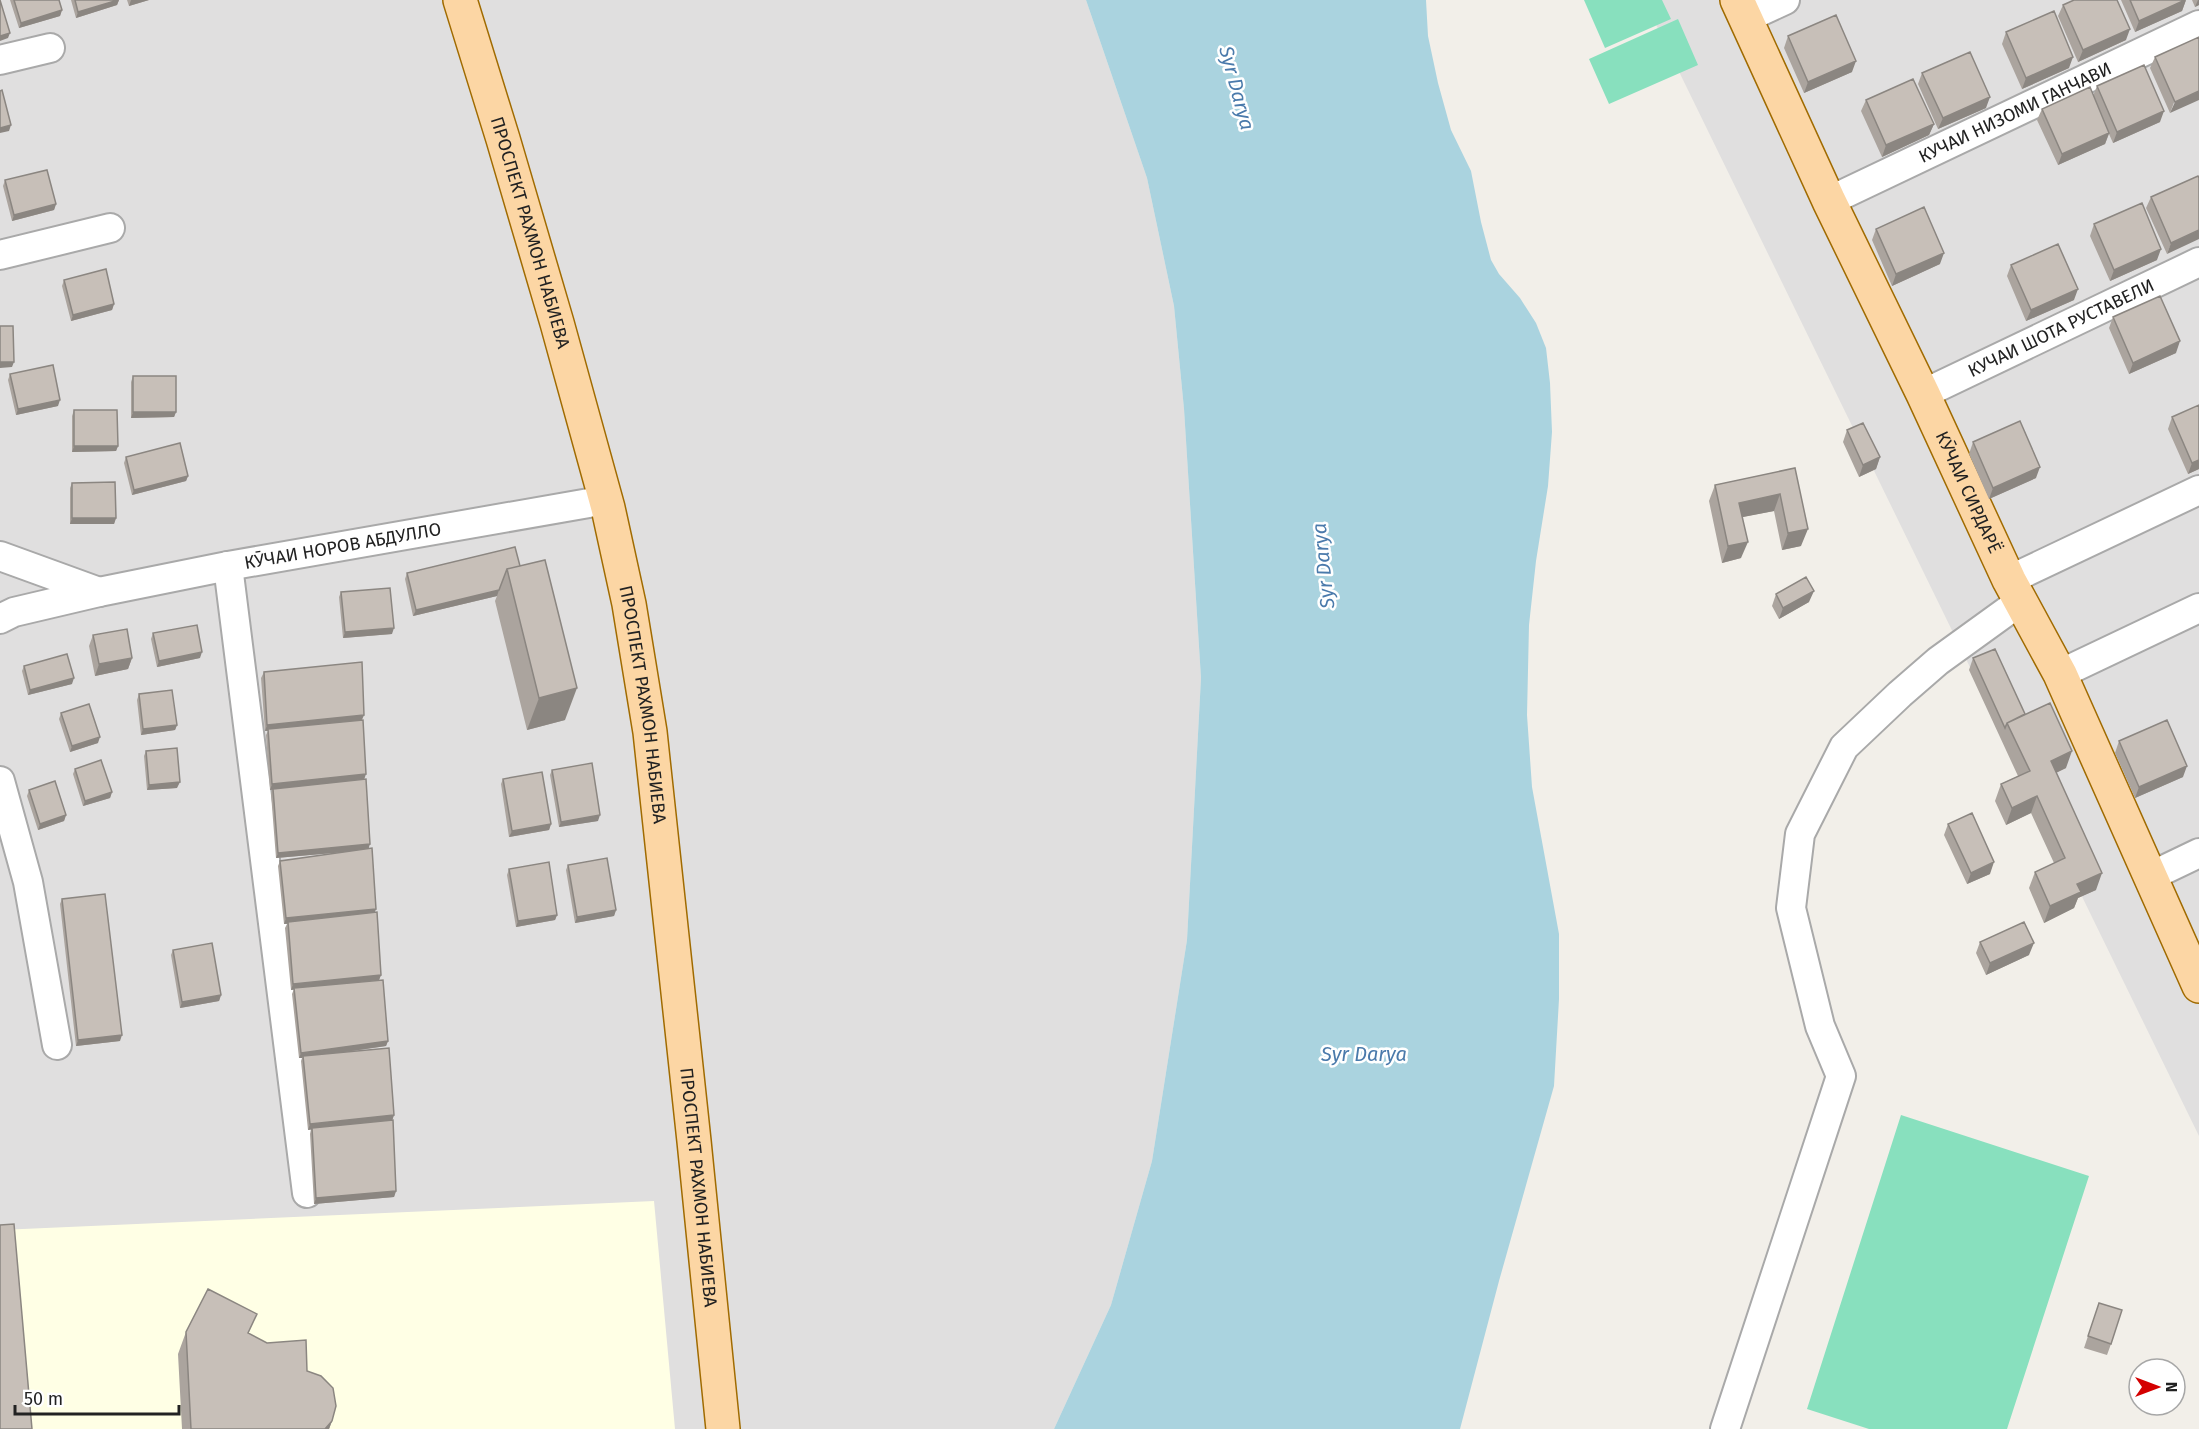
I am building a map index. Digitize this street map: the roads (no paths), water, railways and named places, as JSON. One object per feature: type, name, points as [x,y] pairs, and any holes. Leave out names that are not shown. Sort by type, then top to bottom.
[{"type":"main road","name":"ПРОСПЕКТ РАХМОН НАБИЕВА","points":[[444,0],[519,245],[589,503],[613,604],[636,738],[669,1054],[703,1429]]},
{"type":"main road","name":"ПРОСПЕКТ РАХМОН НАБИЕВА","points":[[460,0],[557,323],[608,508],[629,604],[651,744],[723,1429]]},
{"type":"main road","name":"КӮЧАИ СИРДАРЁ","points":[[1741,9],[1829,201],[2015,591],[2060,674],[2199,986]]},
{"type":"street","points":[[1741,9],[1785,0]]},
{"type":"street","name":"КУЧАИ НИЗОМИ ГАНЧАВИ","points":[[1829,201],[2199,26]]},
{"type":"street","points":[[0,60],[50,48]]},
{"type":"street","points":[[0,255],[110,228]]},
{"type":"street","name":"КУЧАИ ШОТА РУСТАВЕЛИ","points":[[1923,394],[2199,262]]},
{"type":"street","points":[[1725,1429],[1841,1076],[1820,1026],[1791,908],[1800,834],[1844,747],[2015,591],[2199,490]]},
{"type":"street","name":"КӮЧАИ НОРОВ АБДУЛЛО","points":[[0,619],[14,612],[99,592],[228,566],[589,503]]},
{"type":"street","points":[[0,556],[99,592]]},
{"type":"street","points":[[228,566],[307,1194]]},
{"type":"street","points":[[2060,674],[2199,608]]},
{"type":"street","points":[[0,781],[28,882],[57,1045]]},
{"type":"street","points":[[2149,877],[2199,853]]},
{"type":"water","name":"Syr Darya","points":[[1086,0],[1426,0],[1428,36],[1438,83],[1451,130],[1471,171],[1491,260],[1536,323],[1546,348],[1552,432],[1548,486],[1529,625],[1527,715],[1532,787],[1559,934],[1559,999],[1554,1086],[1460,1429],[1054,1429],[1111,1305],[1152,1161],[1187,940],[1201,678],[1184,409],[1174,306],[1147,178]]}]
